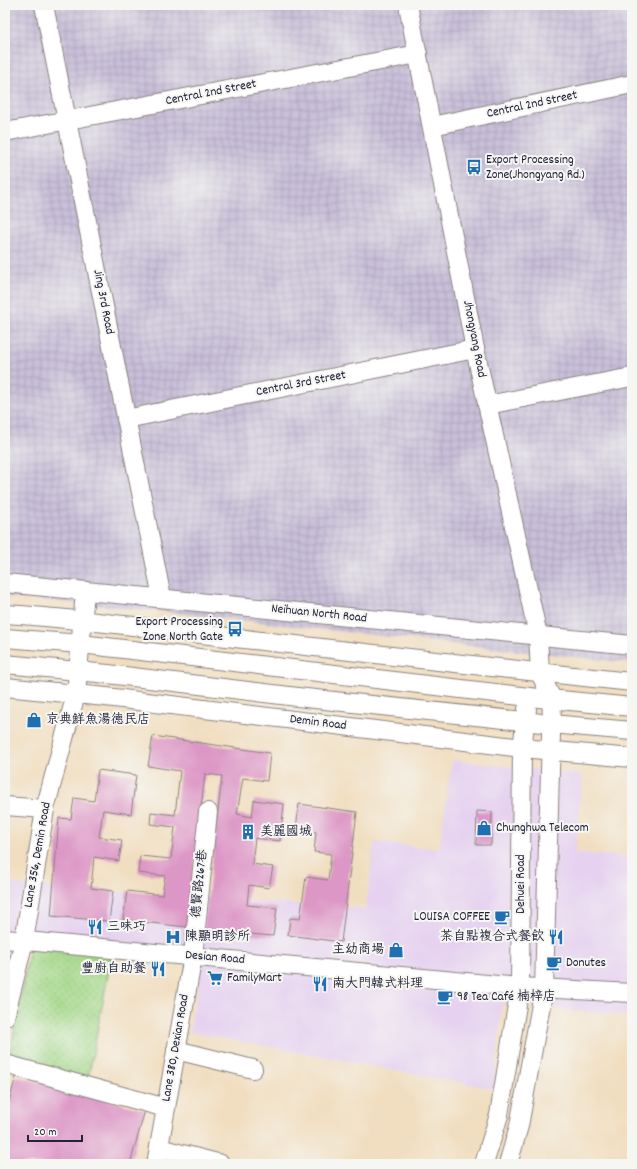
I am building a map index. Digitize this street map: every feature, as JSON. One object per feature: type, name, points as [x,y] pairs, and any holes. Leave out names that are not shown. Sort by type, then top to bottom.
[{"type":"street","name":"Jing 3rd Road","points":[[44,5],[162,598]]},
{"type":"street","name":"Jhongyang Road","points":[[408,5],[475,349],[538,636],[540,673]]},
{"type":"street","name":"Central 2nd Street","points":[[5,132],[418,54]]},
{"type":"street","name":"Central 2nd Street","points":[[432,126],[632,84]]},
{"type":"street","name":"Central 3rd Street","points":[[126,419],[475,349]]},
{"type":"street","points":[[487,405],[632,377]]},
{"type":"street","name":"Neihuan North Road","points":[[5,583],[632,645]]},
{"type":"street","name":"Lane 356, Demin Road","points":[[5,1017],[24,941],[45,809],[72,715],[76,694],[85,592]]},
{"type":"street","points":[[5,614],[42,616],[540,673],[632,682]]},
{"type":"street","points":[[5,638],[81,644],[529,697],[632,707]]},
{"type":"street","name":"Demin Road","points":[[5,664],[79,671],[306,698],[632,731]]},
{"type":"street","points":[[540,673],[552,699]]},
{"type":"street","name":"Dehuei Road","points":[[484,1164],[499,1115],[520,987],[522,748],[529,697],[540,673]]},
{"type":"street","name":"Demin Road","points":[[5,688],[76,694],[522,748],[632,758]]},
{"type":"street","name":"Dehuei Road","points":[[508,1164],[519,1126],[544,988],[552,699]]},
{"type":"street","points":[[5,806],[45,809]]},
{"type":"street","name":"德賢路267巷","points":[[193,956],[208,812]]},
{"type":"street","name":"Desian Road","points":[[5,939],[544,988]]},
{"type":"street","name":"Lane 380, Dexian Road","points":[[158,1156],[193,956]]},
{"type":"street","points":[[544,988],[632,993]]},
{"type":"street","points":[[176,1050],[254,1069]]},
{"type":"street","points":[[5,1064],[166,1108]]},
{"type":"street","points":[[158,1156],[221,1164]]},
{"type":"shaded area","points":[[5,5],[632,5],[632,663],[168,612],[5,597]]},
{"type":"shaded area","points":[[452,760],[583,775],[575,853],[632,857],[632,1016],[502,1004],[494,1089],[189,1032],[205,951],[19,933],[5,988],[5,884],[366,909],[374,842],[439,849]]},
{"type":"green space","points":[[31,944],[112,954],[88,1079],[9,1058]]},
{"type":"building","name":"美麗國城","points":[[153,736],[270,753],[267,781],[243,778],[237,814],[252,817],[254,800],[284,804],[280,841],[255,838],[252,864],[273,867],[269,888],[249,885],[247,905],[277,908],[273,936],[204,930],[222,776],[205,774],[187,927],[123,920],[127,891],[162,895],[165,876],[138,873],[140,856],[171,859],[175,827],[150,824],[151,812],[175,815],[180,771],[148,766]]},
{"type":"building","points":[[98,770],[136,775],[131,814],[103,810],[99,837],[122,840],[119,861],[94,857],[91,888],[113,891],[109,921],[51,916],[59,818],[71,819],[74,798],[94,801]]},
{"type":"building","name":"美麗國城","points":[[299,804],[357,812],[341,942],[288,935],[290,918],[300,919],[306,877],[328,880],[331,854],[314,852],[316,832],[296,829]]},
{"type":"building","name":"Chunghwa Telecom","points":[[477,811],[492,812],[491,845],[476,845]]},
{"type":"building","points":[[5,956],[9,957],[6,972],[5,972]]},
{"type":"building","points":[[485,989],[500,989],[500,999],[485,999]]},
{"type":"building","points":[[16,1076],[145,1110],[130,1164],[5,1163],[5,1117]]},
{"type":"place","name":"Export Processing Zone(Jhongyang Rd.)","points":[[474,167]]},
{"type":"place","name":"Export Processing Zone North Gate","points":[[235,629]]},
{"type":"place","name":"京典鮮魚湯德民店","points":[[34,720]]},
{"type":"place","name":"Chunghwa Telecom","points":[[484,828]]},
{"type":"place","name":"美麗國城","points":[[248,832]]},
{"type":"place","name":"LOUISA COFFEE","points":[[502,917]]},
{"type":"place","name":"三味巧","points":[[95,927]]},
{"type":"place","name":"陳顯明診所","points":[[173,937]]},
{"type":"place","name":"茶自點複合式餐飲","points":[[556,937]]},
{"type":"place","name":"主幼商場","points":[[396,950]]},
{"type":"place","name":"Donutes","points":[[554,963]]},
{"type":"place","name":"豐廚自助餐","points":[[158,969]]},
{"type":"place","name":"FamilyMart","points":[[215,978]]},
{"type":"place","name":"南大門韓式料理","points":[[320,984]]},
{"type":"place","name":"98 Tea Café 楠梓店","points":[[445,997]]}]
